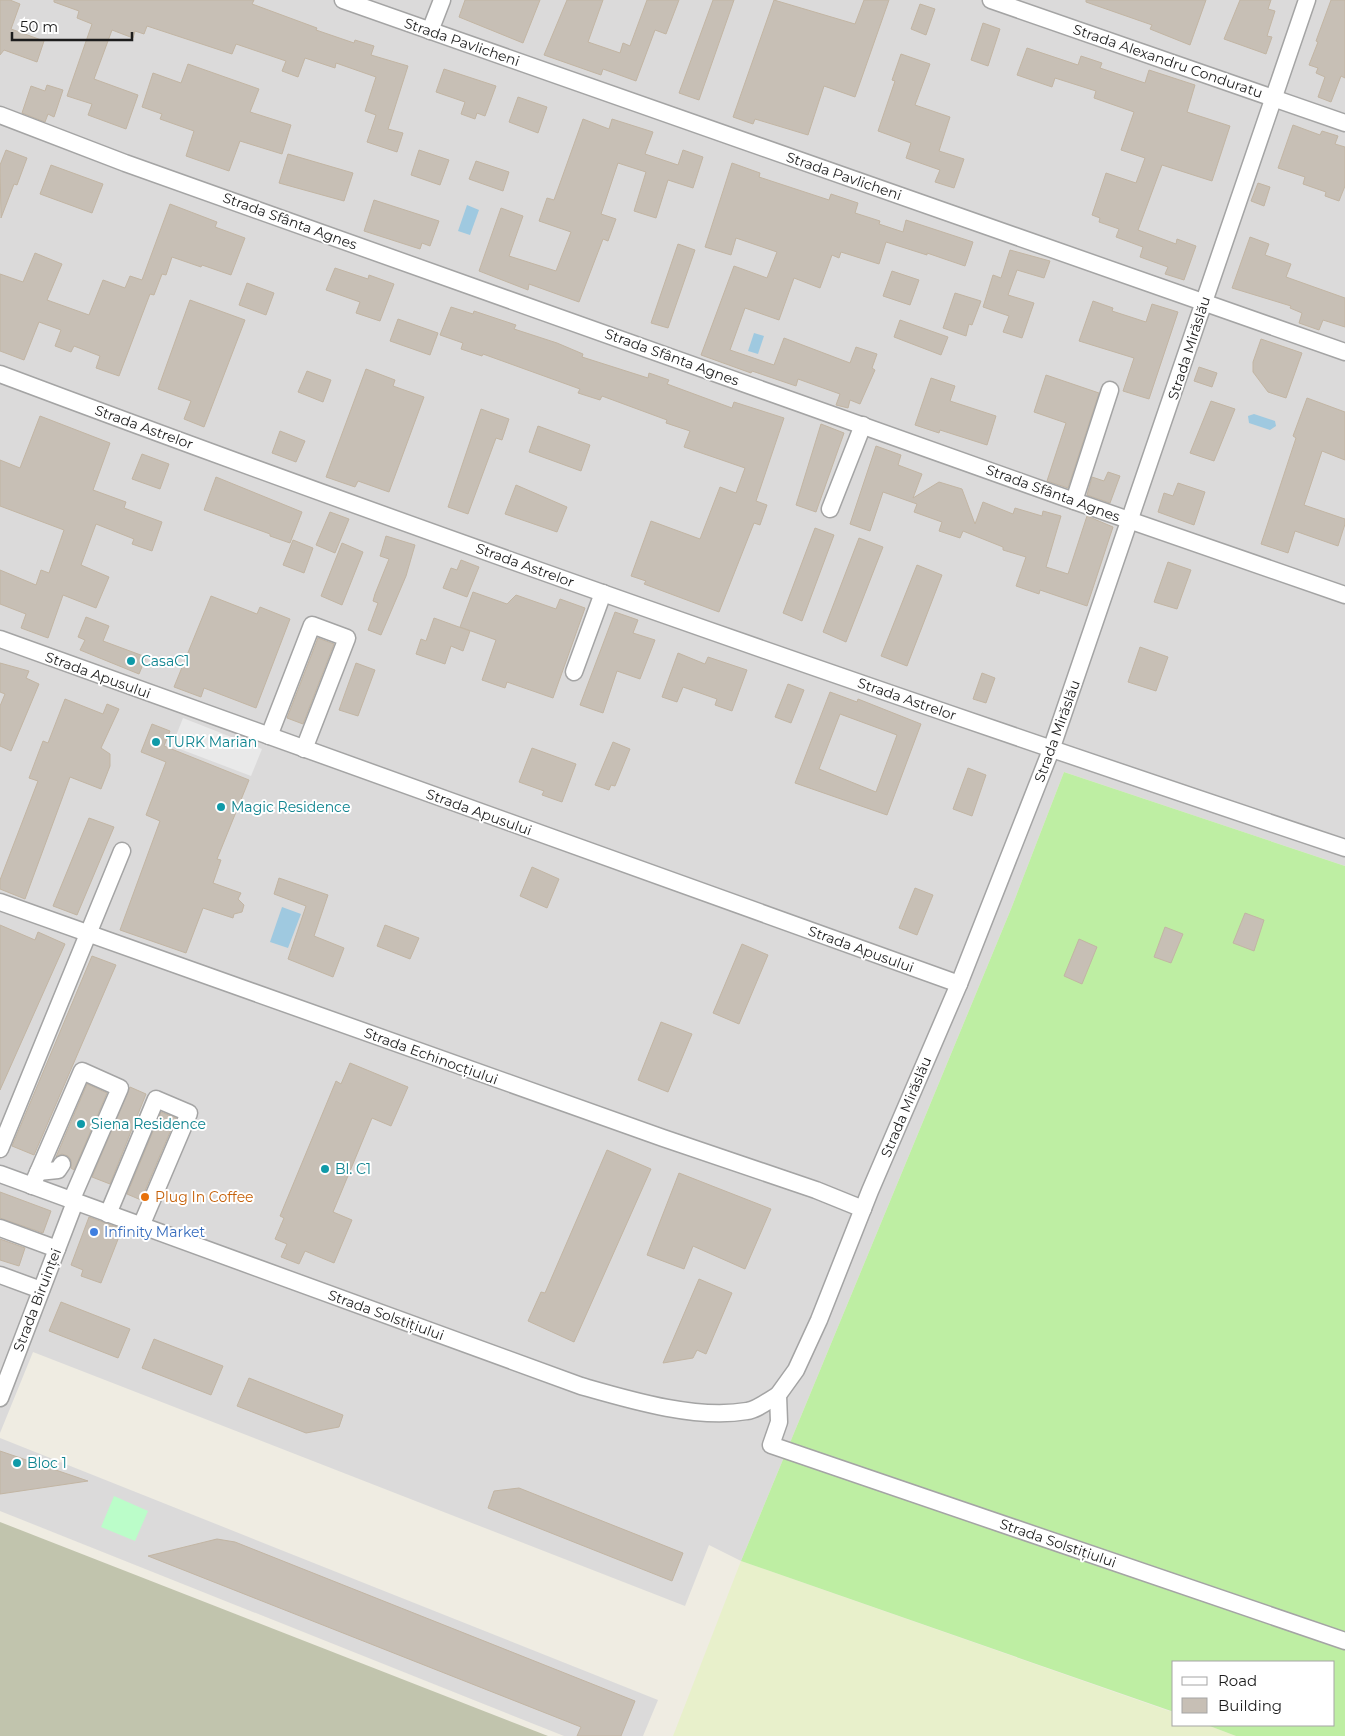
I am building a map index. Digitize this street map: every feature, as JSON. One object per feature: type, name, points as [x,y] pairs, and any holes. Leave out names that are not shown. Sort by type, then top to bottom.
[{"type":"street","name":"Strada Pavlicheni","points":[[343,0],[1345,352]]},
{"type":"street","points":[[430,31],[442,0]]},
{"type":"street","name":"Strada Alexandru Conduratu","points":[[991,0],[1345,123]]},
{"type":"street","name":"Strada Mirăslău","points":[[778,1395],[796,1370],[819,1320],[863,1209],[959,984],[1051,750],[1131,521],[1307,0]]},
{"type":"street","name":"Strada Sfânta Agnes","points":[[0,115],[135,166],[1074,501],[1345,595]]},
{"type":"street","name":"Strada Astrelor","points":[[0,374],[603,593],[1051,750],[1345,848]]},
{"type":"street","points":[[1074,501],[1110,390]]},
{"type":"street","points":[[830,509],[863,425]]},
{"type":"street","points":[[574,672],[603,593]]},
{"type":"street","points":[[269,736],[312,625],[347,638],[304,749]]},
{"type":"street","name":"Strada Apusului","points":[[0,639],[959,984]]},
{"type":"street","points":[[0,1150],[90,934],[122,851]]},
{"type":"street","name":"Strada Echinocțiului","points":[[0,902],[663,1138],[816,1190],[863,1209]]},
{"type":"street","name":"Strada Biruinței","points":[[0,1398],[4,1374],[41,1290],[73,1201],[120,1088],[82,1071],[35,1179]]},
{"type":"street","points":[[108,1214],[156,1099],[189,1113],[141,1226]]},
{"type":"street","points":[[35,1179],[58,1170],[62,1164]]},
{"type":"street","name":"Strada Solstițiului","points":[[0,1174],[35,1179],[73,1201],[581,1386],[628,1400],[665,1408],[749,1412],[778,1395],[779,1422],[771,1445],[1345,1641]]},
{"type":"street","points":[[0,1228],[57,1248]]},
{"type":"street","points":[[0,1275],[41,1290]]},
{"type":"shaded area","points":[[0,0],[1345,0],[1345,866],[1064,772],[1011,909],[741,1561],[709,1545],[685,1606],[33,1352],[0,1433]]},
{"type":"shaded area","points":[[183,718],[262,749],[251,776],[172,746]]},
{"type":"shaded area","points":[[0,1438],[658,1700],[643,1736],[564,1736],[0,1511]]},
{"type":"shaded area","points":[[0,1522],[548,1736],[0,1736]]},
{"type":"shaded area","points":[[741,1561],[1172,1712],[1172,1726],[1210,1726],[1236,1736],[673,1736]]},
{"type":"green space","points":[[1064,772],[1345,866],[1345,1736],[1236,1736],[1210,1726],[1335,1726],[1335,1661],[1172,1661],[1172,1711],[741,1561],[1011,909]]},
{"type":"green space","points":[[114,1496],[148,1511],[135,1541],[101,1527]]},
{"type":"water","points":[[467,205],[479,210],[470,235],[458,231]]},
{"type":"water","points":[[754,333],[764,336],[758,354],[748,351]]},
{"type":"water","points":[[1254,414],[1275,421],[1276,426],[1270,430],[1249,423],[1248,416]]},
{"type":"water","points":[[282,907],[301,914],[288,948],[270,942]]},
{"type":"building","points":[[0,0],[10,0],[20,4],[11,29],[44,41],[37,62],[4,50],[0,55]]},
{"type":"building","points":[[54,0],[254,0],[252,4],[317,28],[316,30],[354,43],[355,40],[374,46],[371,55],[408,66],[388,129],[403,133],[397,152],[367,142],[376,115],[365,111],[376,77],[336,63],[335,68],[305,58],[298,77],[282,71],[286,61],[236,44],[232,54],[147,26],[144,34],[135,31],[133,38],[112,30],[94,79],[138,95],[126,129],[88,115],[92,104],[67,96],[92,24],[77,18],[79,11],[54,2]]},
{"type":"building","points":[[465,0],[540,0],[523,43],[459,17]]},
{"type":"building","points":[[567,0],[603,0],[588,42],[620,53],[623,43],[630,46],[647,0],[679,0],[666,34],[655,30],[636,81],[603,69],[601,75],[544,55]]},
{"type":"building","points":[[713,0],[734,0],[699,100],[679,93]]},
{"type":"building","points":[[774,0],[855,24],[864,0],[889,0],[855,97],[824,86],[808,135],[755,119],[753,124],[733,117]]},
{"type":"building","points":[[1086,0],[1206,0],[1190,45],[1150,29],[1152,25],[1086,2]]},
{"type":"building","points":[[1240,0],[1271,0],[1268,9],[1275,11],[1267,36],[1272,37],[1266,54],[1224,39]]},
{"type":"building","points":[[1331,0],[1345,0],[1345,78],[1341,76],[1331,102],[1318,97],[1325,77],[1316,73],[1318,68],[1309,65]]},
{"type":"building","points":[[920,4],[935,9],[926,35],[911,29]]},
{"type":"building","points":[[983,23],[1000,29],[988,66],[971,60]]},
{"type":"building","points":[[1027,48],[1078,65],[1081,56],[1102,63],[1100,68],[1145,83],[1149,70],[1195,85],[1187,112],[1230,126],[1212,181],[1162,165],[1138,230],[1176,244],[1177,239],[1196,246],[1184,280],[1165,274],[1168,267],[1140,257],[1143,247],[1116,237],[1119,229],[1099,222],[1100,218],[1092,215],[1106,173],[1136,183],[1145,158],[1121,150],[1134,112],[1094,98],[1096,91],[1055,78],[1052,87],[1017,75]]},
{"type":"building","points":[[901,54],[930,64],[915,105],[950,117],[939,151],[964,159],[954,188],[935,182],[940,170],[906,158],[911,143],[878,131],[895,81],[892,80]]},
{"type":"building","points":[[188,64],[259,89],[250,112],[291,125],[282,154],[240,141],[229,171],[186,156],[194,131],[160,119],[162,114],[142,107],[153,73],[181,83]]},
{"type":"building","points":[[444,69],[496,86],[485,116],[477,113],[475,119],[461,114],[465,102],[436,92]]},
{"type":"building","points":[[47,85],[63,90],[54,117],[48,114],[45,122],[22,113],[31,86],[45,91]]},
{"type":"building","points":[[518,97],[547,107],[538,133],[509,122]]},
{"type":"building","points":[[583,119],[609,129],[612,119],[653,132],[645,154],[678,165],[683,150],[703,157],[693,188],[668,180],[656,218],[634,211],[646,172],[618,163],[601,214],[616,219],[608,241],[603,239],[579,302],[529,284],[528,290],[479,271],[501,208],[523,216],[509,256],[556,271],[571,232],[539,221],[547,198],[554,200]]},
{"type":"building","points":[[1293,125],[1320,135],[1322,131],[1338,136],[1335,144],[1345,147],[1345,186],[1339,201],[1325,196],[1326,192],[1303,184],[1305,177],[1278,168]]},
{"type":"building","points":[[6,150],[27,158],[17,185],[14,184],[1,218],[0,165]]},
{"type":"building","points":[[419,150],[449,160],[440,185],[411,175]]},
{"type":"building","points":[[288,154],[353,173],[344,201],[279,183]]},
{"type":"building","points":[[476,161],[509,172],[503,191],[469,179]]},
{"type":"building","points":[[732,163],[760,173],[759,177],[829,200],[831,194],[858,203],[855,213],[880,221],[879,224],[903,232],[906,220],[973,242],[965,266],[886,242],[879,264],[841,252],[839,258],[832,255],[820,288],[794,278],[779,320],[745,308],[730,350],[774,365],[784,338],[850,363],[856,347],[877,354],[872,368],[875,370],[860,404],[850,400],[848,408],[836,405],[840,394],[798,379],[796,386],[752,371],[751,373],[701,355],[734,266],[767,278],[777,252],[736,238],[731,255],[705,247]]},
{"type":"building","points":[[51,165],[103,184],[92,213],[40,194]]},
{"type":"building","points":[[1258,183],[1270,187],[1264,206],[1251,201]]},
{"type":"building","points":[[374,200],[439,221],[430,246],[422,243],[420,249],[364,231]]},
{"type":"building","points":[[170,204],[217,222],[215,227],[245,238],[231,275],[172,257],[166,275],[162,274],[154,295],[150,294],[119,376],[96,368],[100,356],[74,346],[71,352],[55,346],[61,330],[39,322],[24,360],[0,351],[0,274],[23,282],[35,253],[62,264],[47,300],[89,315],[103,280],[125,288],[130,276],[142,280]]},
{"type":"building","points":[[1250,237],[1269,244],[1265,255],[1291,264],[1286,277],[1345,298],[1345,327],[1323,320],[1319,330],[1299,323],[1302,313],[1290,308],[1291,306],[1232,288]]},
{"type":"building","points":[[678,244],[695,250],[668,328],[651,323]]},
{"type":"building","points":[[1010,250],[1050,261],[1044,278],[1017,270],[1008,295],[1034,303],[1022,338],[1003,332],[1009,316],[983,307],[993,275],[1001,278]]},
{"type":"building","points":[[335,268],[368,279],[369,275],[394,284],[380,321],[356,313],[360,302],[326,290]]},
{"type":"building","points":[[892,271],[919,280],[910,305],[883,296]]},
{"type":"building","points":[[247,283],[274,293],[266,315],[239,305]]},
{"type":"building","points":[[955,293],[981,301],[972,325],[969,324],[966,336],[943,328]]},
{"type":"building","points":[[190,300],[245,320],[204,427],[184,419],[191,401],[158,389]]},
{"type":"building","points":[[1093,301],[1113,308],[1112,311],[1146,322],[1152,304],[1178,312],[1149,399],[1123,391],[1134,358],[1079,341]]},
{"type":"building","points":[[451,307],[473,314],[474,311],[516,325],[514,329],[557,343],[583,354],[582,357],[648,378],[649,373],[669,380],[667,384],[732,408],[734,402],[784,418],[756,501],[767,505],[760,525],[754,523],[719,612],[644,584],[646,581],[631,576],[651,521],[700,539],[720,487],[736,493],[745,468],[684,447],[690,431],[666,423],[667,420],[602,396],[600,400],[578,393],[580,389],[483,354],[482,356],[461,349],[463,343],[440,335]]},
{"type":"building","points":[[398,319],[438,333],[430,355],[390,341]]},
{"type":"building","points":[[900,320],[948,337],[941,355],[894,337]]},
{"type":"building","points":[[1261,339],[1302,353],[1286,398],[1268,392],[1253,372],[1253,362]]},
{"type":"building","points":[[1199,367],[1217,373],[1212,387],[1194,381]]},
{"type":"building","points":[[366,369],[395,380],[393,386],[424,397],[389,492],[358,481],[355,487],[326,477]]},
{"type":"building","points":[[307,371],[331,380],[323,402],[298,392]]},
{"type":"building","points":[[1046,375],[1099,393],[1068,488],[1047,481],[1066,423],[1034,412]]},
{"type":"building","points":[[931,378],[955,386],[950,401],[996,416],[987,445],[940,430],[939,433],[915,425]]},
{"type":"building","points":[[1307,398],[1345,412],[1345,460],[1322,451],[1304,505],[1345,519],[1345,524],[1338,546],[1295,531],[1288,553],[1261,544],[1296,438],[1293,436]]},
{"type":"building","points":[[1211,401],[1235,409],[1214,461],[1190,453]]},
{"type":"building","points":[[481,409],[509,419],[502,440],[496,438],[468,514],[448,507]]},
{"type":"building","points":[[40,416],[110,443],[93,490],[126,502],[124,508],[162,522],[152,551],[132,544],[134,539],[96,524],[81,565],[109,577],[96,608],[63,595],[48,638],[21,628],[26,614],[0,604],[0,570],[36,585],[41,570],[49,573],[64,530],[0,506],[0,460],[20,468]]},
{"type":"building","points":[[821,424],[844,433],[816,512],[796,505]]},
{"type":"building","points":[[538,426],[590,445],[581,471],[529,452]]},
{"type":"building","points":[[280,431],[305,441],[296,462],[272,453]]},
{"type":"building","points":[[876,446],[901,455],[898,465],[922,474],[913,498],[939,482],[962,489],[975,524],[983,502],[1013,514],[1015,508],[1042,516],[1043,511],[1061,516],[1046,567],[1068,574],[1087,516],[1113,527],[1087,606],[1040,590],[1039,594],[1016,586],[1026,557],[1003,550],[1003,547],[963,531],[960,538],[939,531],[942,522],[914,512],[917,504],[883,492],[870,531],[850,524]]},
{"type":"building","points":[[142,454],[169,464],[160,489],[132,479]]},
{"type":"building","points":[[1108,472],[1120,476],[1110,503],[1087,495],[1092,477],[1104,481]]},
{"type":"building","points":[[216,477],[302,512],[290,543],[204,510]]},
{"type":"building","points":[[1178,483],[1205,492],[1194,525],[1158,512],[1164,493],[1173,496]]},
{"type":"building","points":[[516,485],[567,507],[557,532],[505,514]]},
{"type":"building","points":[[330,512],[349,519],[335,553],[316,545]]},
{"type":"building","points":[[815,528],[834,535],[802,621],[783,613]]},
{"type":"building","points":[[386,536],[415,545],[406,576],[381,635],[368,630],[378,603],[373,601],[375,594],[389,559],[380,556]]},
{"type":"building","points":[[859,538],[883,547],[846,642],[823,632]]},
{"type":"building","points":[[293,540],[313,548],[304,573],[283,565]]},
{"type":"building","points":[[342,543],[363,552],[342,605],[321,596]]},
{"type":"building","points":[[461,560],[479,567],[467,597],[443,588],[451,568],[457,570]]},
{"type":"building","points":[[1168,562],[1191,570],[1177,609],[1154,602]]},
{"type":"building","points":[[917,565],[942,575],[907,666],[881,656]]},
{"type":"building","points":[[473,592],[507,604],[516,595],[556,609],[560,599],[585,608],[553,698],[507,682],[505,688],[482,680],[496,640],[460,627]]},
{"type":"building","points":[[211,596],[257,614],[260,607],[290,619],[256,708],[204,688],[201,697],[174,687]]},
{"type":"building","points":[[615,612],[638,620],[633,633],[655,640],[640,679],[617,671],[603,713],[580,705]]},
{"type":"building","points":[[86,617],[109,626],[103,641],[146,657],[139,674],[80,650],[85,640],[78,637]]},
{"type":"building","points":[[434,618],[470,631],[463,651],[451,646],[445,664],[416,654],[421,639],[426,641]]},
{"type":"building","points":[[318,638],[334,644],[303,724],[287,718]]},
{"type":"building","points":[[1140,647],[1168,657],[1156,691],[1128,682]]},
{"type":"building","points":[[678,653],[705,664],[708,657],[747,670],[732,711],[715,705],[717,699],[683,687],[677,702],[662,697]]},
{"type":"building","points":[[0,663],[29,671],[26,678],[39,684],[11,751],[0,746],[0,706],[5,694],[0,692]]},
{"type":"building","points":[[356,663],[375,670],[358,716],[339,710]]},
{"type":"building","points":[[982,673],[995,678],[986,703],[973,699]]},
{"type":"building","points":[[788,684],[804,690],[791,723],[775,717]]},
{"type":"building","points":[[830,692],[857,702],[858,699],[921,724],[887,815],[795,783]],"holes":[[[840,714],[897,735],[876,792],[819,769]]]},
{"type":"building","points":[[65,699],[103,714],[107,704],[119,709],[101,748],[110,754],[110,766],[101,789],[70,777],[25,899],[0,889],[0,880],[38,781],[29,778],[43,741],[48,743]]},
{"type":"building","points":[[152,724],[170,731],[164,746],[249,780],[217,859],[221,860],[213,883],[241,893],[238,899],[244,905],[242,912],[234,914],[233,918],[203,908],[186,953],[120,930],[160,821],[146,815],[166,762],[141,752]]},
{"type":"building","points":[[613,742],[630,749],[615,786],[611,785],[609,790],[595,785]]},
{"type":"building","points":[[532,748],[576,764],[562,802],[542,795],[544,791],[519,782]]},
{"type":"building","points":[[968,768],[986,775],[972,816],[953,809]]},
{"type":"building","points":[[89,818],[114,827],[77,915],[53,906]]},
{"type":"building","points":[[532,867],[559,879],[547,908],[520,896]]},
{"type":"building","points":[[279,878],[328,895],[314,936],[344,948],[333,977],[288,959],[306,906],[274,894]]},
{"type":"building","points":[[915,888],[933,895],[917,935],[899,928]]},
{"type":"building","points":[[1245,913],[1264,920],[1254,951],[1233,943]]},
{"type":"building","points":[[0,925],[35,940],[38,932],[65,944],[0,1090]]},
{"type":"building","points":[[385,925],[419,938],[410,959],[377,946]]},
{"type":"building","points":[[1165,927],[1183,934],[1171,963],[1154,957]]},
{"type":"building","points":[[1079,939],[1097,947],[1082,984],[1064,976]]},
{"type":"building","points":[[742,944],[768,955],[739,1024],[713,1013]]},
{"type":"building","points":[[92,956],[116,965],[34,1155],[12,1146]]},
{"type":"building","points":[[661,1022],[692,1034],[668,1092],[638,1080]]},
{"type":"building","name":"Bl. C1","points":[[350,1063],[408,1087],[391,1126],[372,1118],[333,1212],[352,1220],[334,1263],[305,1251],[299,1264],[281,1257],[287,1244],[275,1239],[284,1218],[280,1216],[336,1081],[341,1084]]},
{"type":"building","points":[[87,1084],[107,1093],[74,1170],[71,1168],[71,1160],[68,1156],[62,1154],[56,1157]]},
{"type":"building","points":[[130,1087],[146,1094],[110,1184],[92,1177]]},
{"type":"building","points":[[161,1112],[176,1118],[141,1200],[127,1194]]},
{"type":"building","points":[[607,1150],[651,1169],[574,1342],[528,1321],[541,1292],[545,1293]]},
{"type":"building","points":[[679,1173],[771,1209],[745,1269],[693,1246],[684,1269],[647,1255]]},
{"type":"building","points":[[0,1192],[51,1211],[43,1233],[0,1218]]},
{"type":"building","points":[[89,1217],[122,1229],[101,1283],[81,1276],[83,1270],[71,1265]]},
{"type":"building","points":[[0,1239],[25,1248],[19,1266],[0,1260]]},
{"type":"building","points":[[699,1279],[732,1293],[706,1354],[697,1350],[693,1358],[663,1363]]},
{"type":"building","points":[[61,1302],[130,1329],[118,1358],[49,1331]]},
{"type":"building","points":[[154,1339],[223,1366],[211,1395],[142,1368]]},
{"type":"building","points":[[249,1378],[343,1415],[339,1427],[306,1433],[237,1406]]},
{"type":"building","name":"Bloc 1","points":[[0,1451],[88,1481],[0,1494]]},
{"type":"building","points":[[519,1488],[683,1553],[672,1581],[488,1508],[494,1491]]},
{"type":"building","points":[[217,1539],[235,1542],[635,1701],[621,1736],[577,1736],[581,1727],[148,1556]]},
{"type":"place","name":"CasaC1","points":[[131,661]]},
{"type":"place","name":"TURK Marian","points":[[156,742]]},
{"type":"place","name":"Magic Residence","points":[[221,807]]},
{"type":"place","name":"Siena Residence","points":[[81,1124]]},
{"type":"place","name":"Bl. C1","points":[[325,1169]]},
{"type":"place","name":"Plug In Coffee","points":[[145,1197]]},
{"type":"place","name":"Infinity Market","points":[[94,1232]]},
{"type":"place","name":"Bloc 1","points":[[17,1463]]}]
